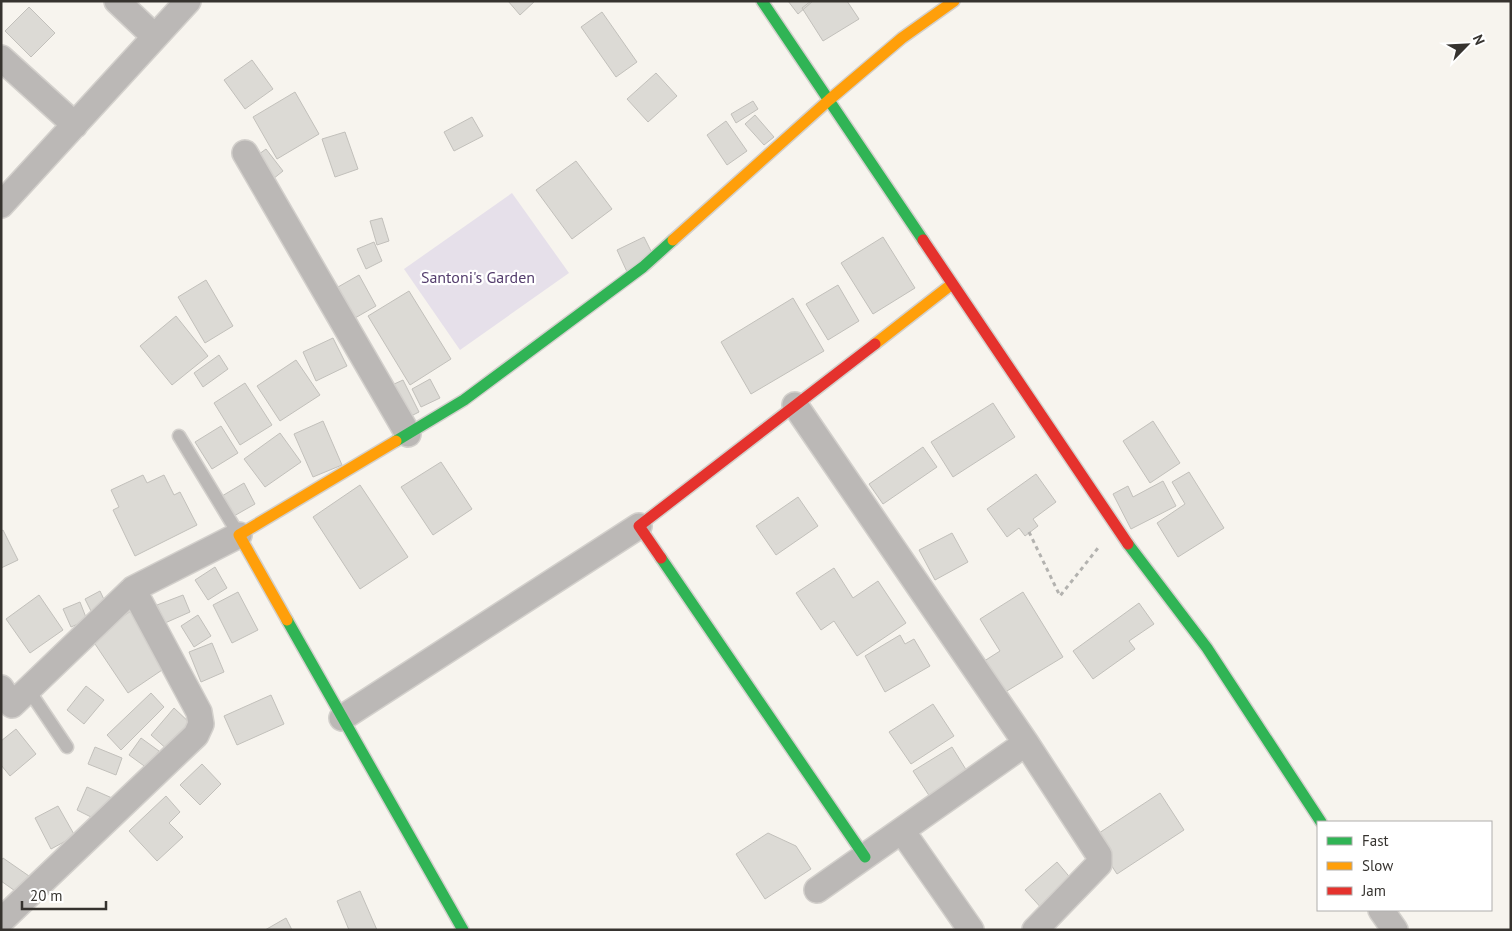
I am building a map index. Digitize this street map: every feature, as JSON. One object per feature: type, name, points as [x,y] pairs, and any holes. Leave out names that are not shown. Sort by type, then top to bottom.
[{"type":"street","points":[[117,1],[156,37]]},
{"type":"street","points":[[762,1],[1137,558],[1207,648],[1319,821]]},
{"type":"street","points":[[1,688],[12,705],[133,590],[239,536],[464,400],[643,267],[829,100],[902,38],[954,1]]},
{"type":"street","points":[[1,205],[156,37],[179,6]]},
{"type":"street","points":[[1,58],[74,125]]},
{"type":"street","points":[[245,153],[408,434]]},
{"type":"street","points":[[342,718],[639,526],[952,284]]},
{"type":"street","points":[[795,405],[1026,743],[1094,847],[1100,860],[1099,864],[1035,930]]},
{"type":"street","points":[[639,526],[865,858]]},
{"type":"street","points":[[239,536],[463,930]]},
{"type":"street","points":[[1,921],[196,735],[201,724],[199,712],[133,590]]},
{"type":"street","points":[[817,890],[1026,743]]},
{"type":"street","points":[[902,831],[971,930]]},
{"type":"street","points":[[1382,911],[1395,930]]},
{"type":"lane","points":[[179,436],[239,536]]},
{"type":"lane","points":[[28,689],[67,747]]},
{"type":"path","points":[[1029,532],[1060,596],[1116,526]]},
{"type":"green space","name":"Santoni's Garden","points":[[512,193],[569,273],[460,350],[404,269]]},
{"type":"building","points":[[508,1],[535,1],[520,15]]},
{"type":"building","points":[[788,1],[813,1],[798,14]]},
{"type":"building","points":[[811,1],[847,1],[859,19],[823,41],[802,8]]},
{"type":"building","points":[[29,7],[55,33],[31,57],[5,31]]},
{"type":"building","points":[[602,12],[637,62],[616,77],[581,27]]},
{"type":"building","points":[[252,60],[273,89],[245,109],[224,80]]},
{"type":"building","points":[[656,73],[677,96],[648,122],[627,99]]},
{"type":"building","points":[[295,92],[319,134],[277,159],[253,117]]},
{"type":"building","points":[[753,101],[758,109],[736,123],[731,114]]},
{"type":"building","points":[[755,115],[774,137],[764,145],[745,124]]},
{"type":"building","points":[[472,117],[483,136],[454,151],[444,132]]},
{"type":"building","points":[[726,121],[747,151],[727,165],[707,135]]},
{"type":"building","points":[[345,132],[358,169],[335,177],[322,139]]},
{"type":"building","points":[[266,149],[283,171],[273,179],[255,157]]},
{"type":"building","points":[[576,161],[612,209],[572,239],[536,190]]},
{"type":"building","points":[[382,218],[389,241],[377,245],[370,221]]},
{"type":"building","points":[[644,237],[656,261],[628,274],[617,250]]},
{"type":"building","points":[[883,237],[915,288],[873,314],[841,263]]},
{"type":"building","points":[[374,242],[382,261],[366,269],[357,249]]},
{"type":"building","points":[[359,275],[376,306],[355,318],[338,287]]},
{"type":"building","points":[[206,280],[233,326],[205,343],[178,297]]},
{"type":"building","points":[[838,285],[859,321],[828,340],[806,304]]},
{"type":"building","points":[[409,291],[451,359],[410,385],[368,316]]},
{"type":"building","points":[[793,298],[824,351],[751,394],[721,342]]},
{"type":"building","points":[[176,316],[208,356],[172,385],[140,346]]},
{"type":"building","points":[[333,338],[347,366],[316,381],[303,352]]},
{"type":"building","points":[[219,355],[228,369],[203,387],[194,373]]},
{"type":"building","points":[[296,360],[320,395],[280,421],[257,386]]},
{"type":"building","points":[[430,379],[440,398],[421,407],[412,389]]},
{"type":"building","points":[[403,380],[419,412],[409,417],[392,385]]},
{"type":"building","points":[[245,383],[272,425],[240,445],[214,403]]},
{"type":"building","points":[[993,403],[1015,437],[953,477],[931,442]]},
{"type":"building","points":[[323,421],[342,465],[313,477],[294,434]]},
{"type":"building","points":[[1153,421],[1180,463],[1150,483],[1123,441]]},
{"type":"building","points":[[221,426],[238,453],[212,469],[195,442]]},
{"type":"building","points":[[280,433],[301,462],[265,487],[244,459]]},
{"type":"building","points":[[923,447],[937,467],[883,504],[869,484]]},
{"type":"building","points":[[441,462],[472,509],[433,535],[401,487]]},
{"type":"building","points":[[1189,472],[1224,528],[1178,557],[1157,523],[1185,504],[1172,482]]},
{"type":"building","points":[[1036,474],[1056,502],[1033,519],[1038,526],[1025,536],[1019,528],[1007,537],[987,509]]},
{"type":"building","points":[[143,475],[147,483],[164,475],[174,495],[180,492],[197,525],[135,556],[113,510],[119,507],[111,490]]},
{"type":"building","points":[[1163,481],[1176,506],[1131,529],[1113,494],[1128,486],[1133,497]]},
{"type":"building","points":[[244,483],[255,504],[234,516],[222,496]]},
{"type":"building","points":[[360,485],[408,557],[360,589],[313,517]]},
{"type":"building","points":[[798,497],[818,526],[776,555],[756,526]]},
{"type":"building","points":[[3,530],[18,560],[1,568],[1,531]]},
{"type":"building","points":[[952,533],[968,562],[935,580],[919,550]]},
{"type":"building","points":[[215,567],[227,588],[208,600],[195,580]]},
{"type":"building","points":[[834,568],[853,598],[878,581],[906,623],[857,656],[834,621],[821,630],[796,593]]},
{"type":"building","points":[[100,591],[108,608],[93,615],[85,599]]},
{"type":"building","points":[[238,592],[258,630],[232,643],[213,605]]},
{"type":"building","points":[[1023,592],[1063,657],[997,697],[978,665],[1000,651],[980,619]]},
{"type":"building","points":[[39,595],[63,630],[30,653],[6,619]]},
{"type":"building","points":[[183,595],[190,612],[165,623],[157,605]]},
{"type":"building","points":[[80,602],[87,620],[71,627],[63,609]]},
{"type":"building","points":[[1139,603],[1154,624],[1129,641],[1135,649],[1093,679],[1073,651]]},
{"type":"building","points":[[131,611],[168,666],[128,693],[91,638]]},
{"type":"building","points":[[198,615],[211,636],[194,647],[181,626]]},
{"type":"building","points":[[900,635],[905,644],[914,639],[930,666],[885,692],[865,656]]},
{"type":"building","points":[[212,643],[224,672],[201,682],[189,652]]},
{"type":"building","points":[[86,686],[104,700],[84,724],[67,710]]},
{"type":"building","points":[[151,693],[164,707],[121,750],[107,735]]},
{"type":"building","points":[[271,695],[284,724],[237,745],[224,716]]},
{"type":"building","points":[[933,704],[954,736],[911,764],[889,732]]},
{"type":"building","points":[[174,708],[192,725],[169,751],[151,735]]},
{"type":"building","points":[[16,729],[36,754],[10,776],[1,765],[1,741]]},
{"type":"building","points":[[141,738],[159,751],[147,768],[129,755]]},
{"type":"building","points":[[95,747],[122,758],[116,775],[88,764]]},
{"type":"building","points":[[952,747],[970,776],[932,800],[913,771]]},
{"type":"building","points":[[202,764],[221,784],[200,805],[180,785]]},
{"type":"building","points":[[87,787],[112,798],[101,822],[77,810]]},
{"type":"building","points":[[1160,793],[1184,830],[1117,874],[1093,837]]},
{"type":"building","points":[[166,796],[180,812],[169,823],[183,837],[157,861],[129,831]]},
{"type":"building","points":[[58,806],[75,836],[51,849],[35,818]]},
{"type":"building","points":[[768,833],[796,846],[811,869],[765,899],[736,854]]},
{"type":"building","points":[[3,858],[29,876],[18,893],[1,881],[1,861]]},
{"type":"building","points":[[1057,862],[1073,881],[1044,911],[1025,890]]},
{"type":"building","points":[[360,891],[377,930],[349,930],[337,901]]},
{"type":"building","points":[[286,918],[292,930],[265,930]]},
{"type":"traffic: fast","points":[[762,1],[923,240]]},
{"type":"traffic: fast","points":[[396,441],[464,400],[643,267],[673,240]]},
{"type":"traffic: fast","points":[[1128,544],[1207,648],[1320,821]]},
{"type":"traffic: fast","points":[[661,558],[865,857]]},
{"type":"traffic: fast","points":[[287,620],[463,930]]},
{"type":"traffic: slow","points":[[673,240],[829,100],[902,38],[954,1]]},
{"type":"traffic: slow","points":[[875,344],[952,284]]},
{"type":"traffic: slow","points":[[287,620],[239,535],[396,441]]},
{"type":"traffic: jam","points":[[923,240],[1128,544]]},
{"type":"traffic: jam","points":[[661,558],[639,526],[875,344]]}]
